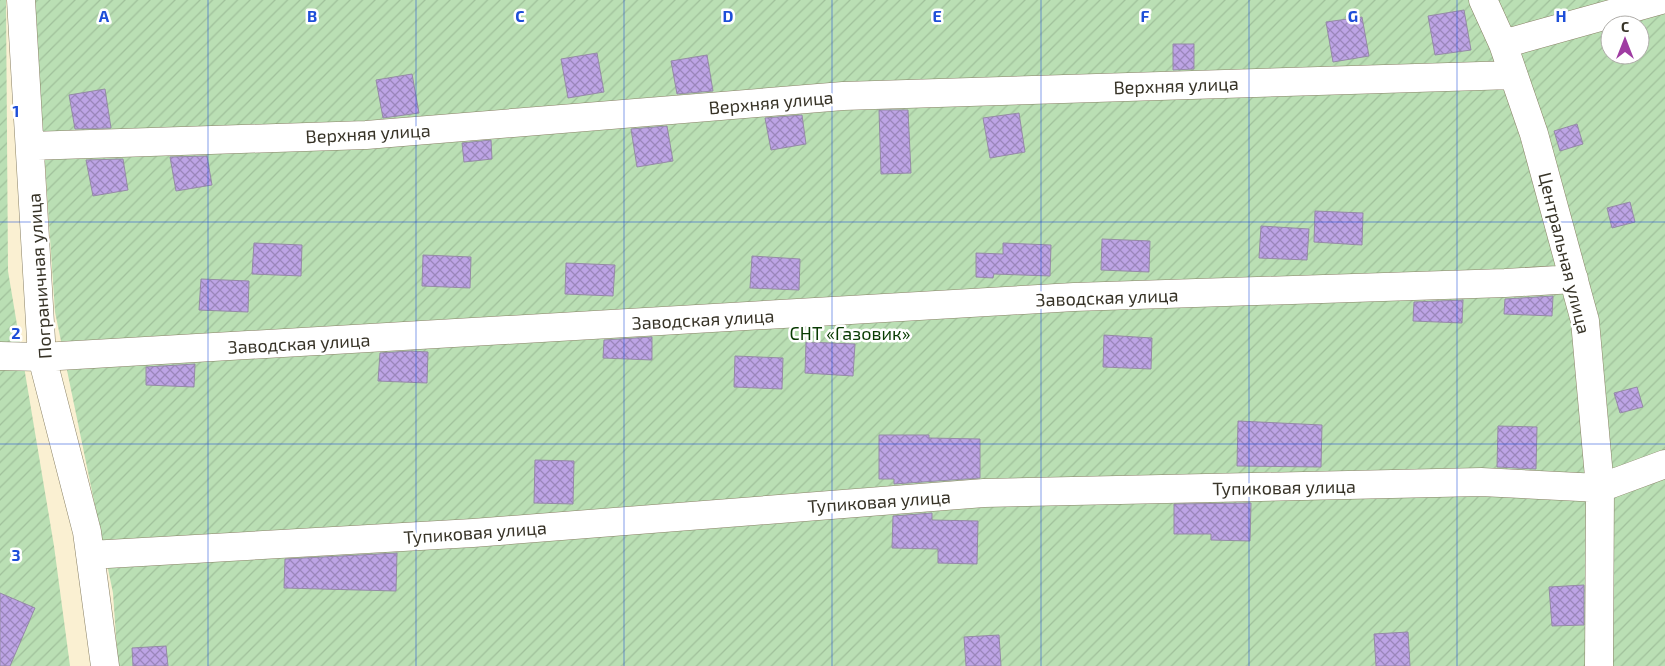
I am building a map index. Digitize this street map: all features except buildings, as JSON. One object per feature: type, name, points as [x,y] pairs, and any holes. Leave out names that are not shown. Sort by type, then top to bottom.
[{"type":"street","name":"Пограничная улица","points":[[21,0],[42,358],[87,532],[105,666]]},
{"type":"street","name":"Центральная улица","points":[[1482,0],[1502,44],[1534,134],[1585,321],[1600,488],[1599,666]]},
{"type":"street","points":[[1502,44],[1661,0]]},
{"type":"street","name":"Верхняя улица","points":[[30,146],[366,135],[843,96],[1513,75]]},
{"type":"street","name":"Заводская улица","points":[[0,356],[42,358],[1064,298],[1574,279]]},
{"type":"street","name":"Тупиковая улица","points":[[90,555],[473,533],[984,493],[1482,482],[1600,488],[1665,464]]},
{"type":"green space","points":[[0,0],[6,0],[8,271],[54,546],[70,666],[0,666]]},
{"type":"green space","name":"СНТ «Газовик»","points":[[34,0],[1665,0],[1665,666],[118,666],[113,593],[55,312]]}]
